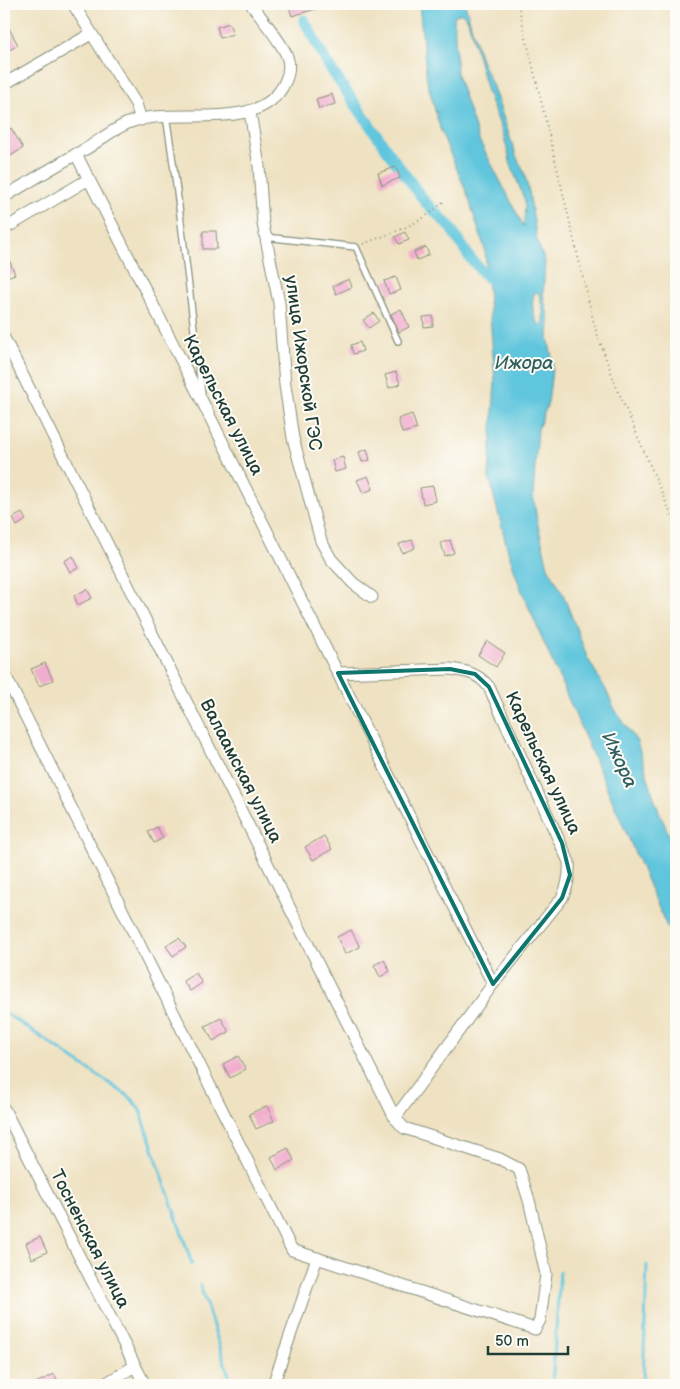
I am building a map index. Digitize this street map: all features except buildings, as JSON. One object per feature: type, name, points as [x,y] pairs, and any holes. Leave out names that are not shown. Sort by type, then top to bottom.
[{"type":"street","points":[[73,4],[136,104],[141,120]]},
{"type":"street","points":[[4,197],[127,124],[151,117],[216,116],[250,112],[265,106],[275,98],[287,78],[289,64],[285,51],[251,4]]},
{"type":"street","points":[[4,84],[91,34]]},
{"type":"street","name":"улица Ижорской ГЭС","points":[[250,112],[259,166],[263,224],[279,303],[285,385],[293,438],[321,541],[332,560],[353,583],[372,597]]},
{"type":"street","name":"Карельская улица","points":[[76,154],[204,405],[493,984]]},
{"type":"street","points":[[4,229],[88,178]]},
{"type":"street","name":"Валаамская улица","points":[[4,338],[395,1118],[404,1128],[500,1159],[519,1169],[530,1200],[546,1274],[540,1320],[535,1328],[317,1258]]},
{"type":"street","name":"Карельская улица","points":[[338,673],[450,669],[475,674],[483,680],[489,687],[562,843],[569,862],[570,875],[568,887],[562,898],[493,984],[395,1118]]},
{"type":"street","points":[[4,673],[292,1250],[317,1258],[273,1385]]},
{"type":"street","name":"Тосненская улица","points":[[4,1109],[145,1385]]},
{"type":"street","points":[[102,1385],[135,1366]]},
{"type":"lane","points":[[166,116],[181,217],[188,288],[204,405]]},
{"type":"lane","points":[[266,237],[356,247],[398,341]]},
{"type":"path","points":[[518,4],[596,328],[616,386],[676,526]]},
{"type":"path","points":[[356,247],[417,223],[444,201]]},
{"type":"highlighted area","points":[[450,669],[475,674],[489,687],[562,843],[570,875],[562,898],[493,984],[338,673]]},
{"type":"water","name":"Ижора","points":[[419,4],[465,4],[481,60],[493,87],[517,158],[524,172],[537,240],[545,262],[543,295],[549,320],[548,338],[553,362],[548,403],[538,429],[533,494],[537,521],[548,567],[563,594],[588,659],[614,708],[637,742],[656,804],[676,852],[676,948],[520,587],[507,547],[489,477],[495,381],[485,250],[467,193],[441,132],[427,81]],"holes":[[[462,13],[468,20],[487,92],[504,136],[511,165],[525,201],[524,227],[479,140],[457,75],[454,16]],[[535,292],[539,293],[543,311],[543,324],[539,325],[533,309]]]},
{"type":"waterway","points":[[304,20],[328,65],[392,157],[426,203],[450,227],[470,258],[488,278]]},
{"type":"waterway","points":[[4,1012],[131,1098],[140,1110],[192,1264]]},
{"type":"waterway","points":[[643,1385],[647,1265]]},
{"type":"waterway","points":[[552,1385],[560,1272]]},
{"type":"waterway","points":[[200,1285],[232,1385]]}]
